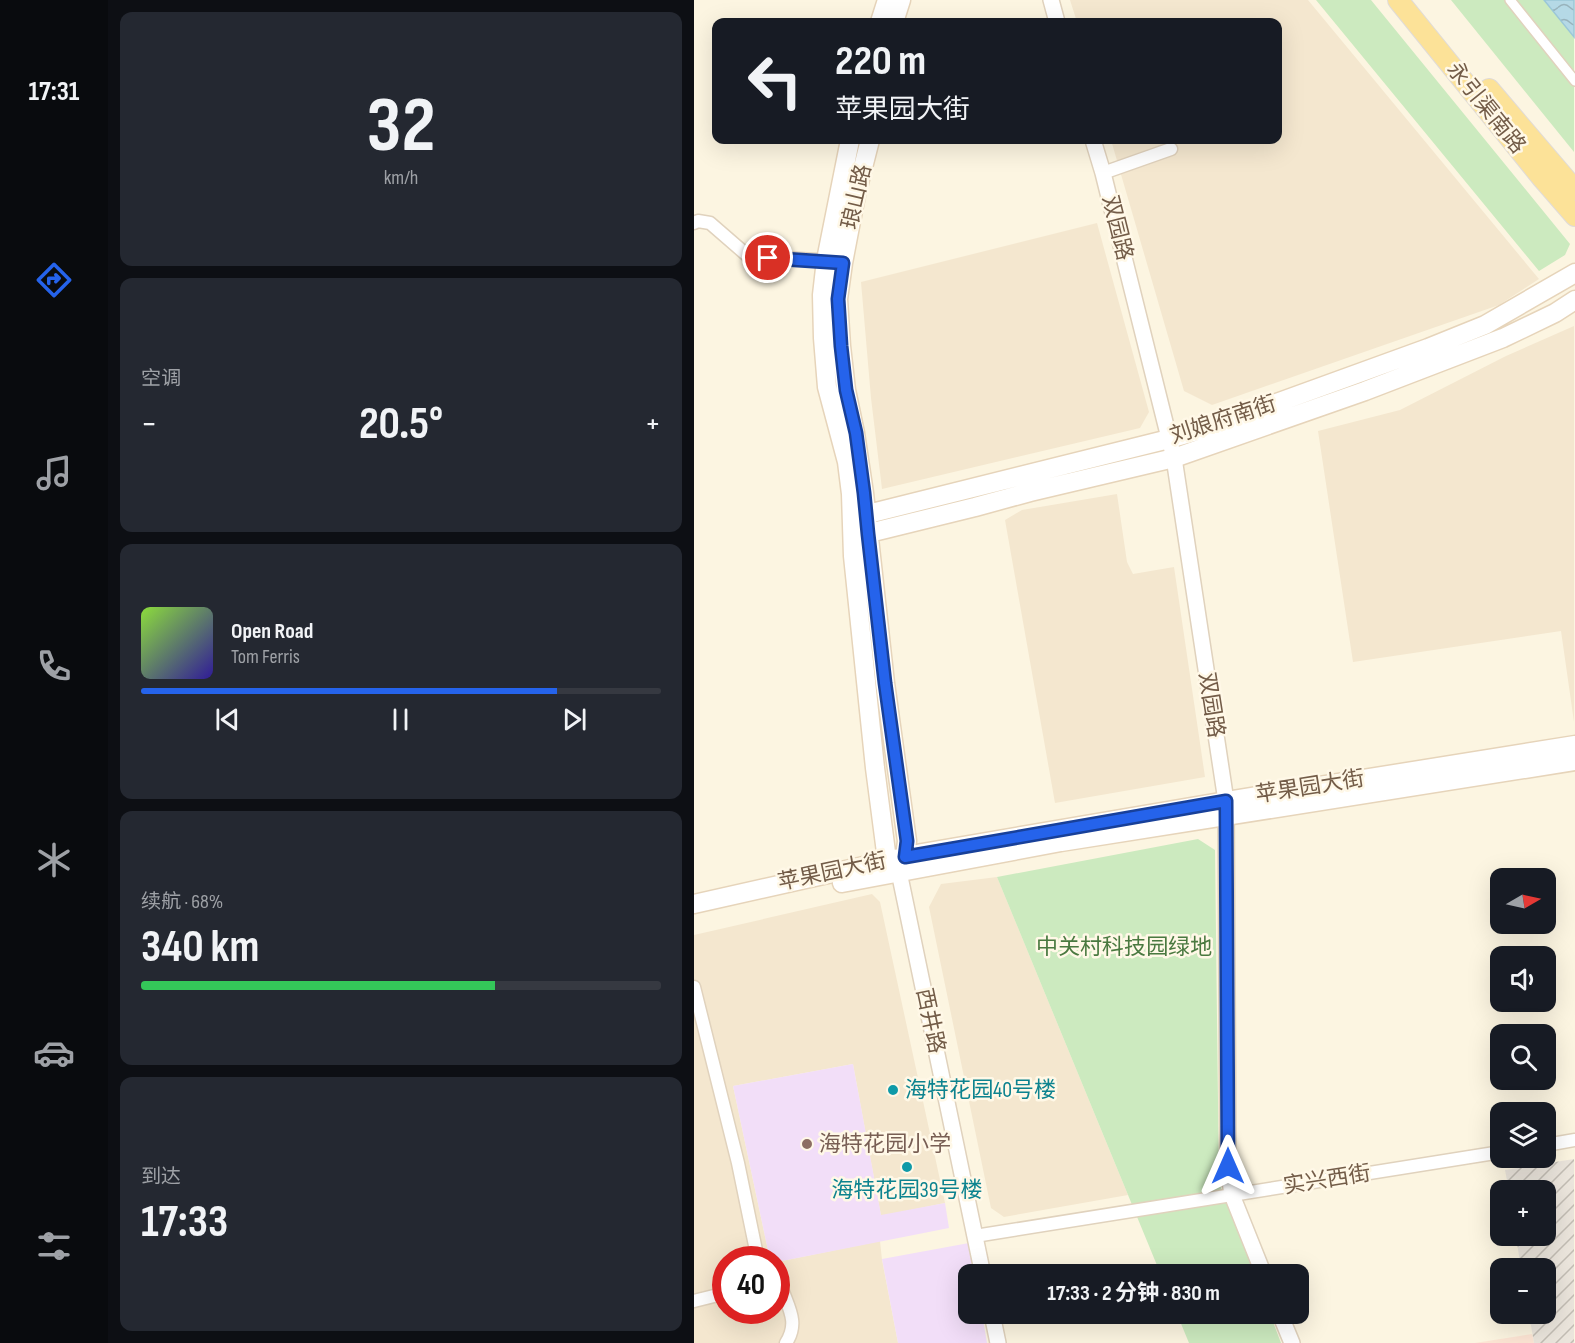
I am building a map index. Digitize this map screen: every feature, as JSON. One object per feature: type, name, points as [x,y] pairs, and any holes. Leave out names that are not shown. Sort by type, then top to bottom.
[{"type":"main road","points":[[881,18],[888,0]]},
{"type":"main road","points":[[895,18],[901,0]]},
{"type":"main road","name":"永引渠南路","points":[[1398,0],[1574,216]]},
{"type":"main road","name":"永引渠南路","points":[[1414,0],[1574,190]]},
{"type":"main road","name":"琅山路","points":[[849,144],[834,262],[846,390],[856,433],[860,536],[885,683],[907,841],[897,863]]},
{"type":"main road","name":"琅山路","points":[[834,262],[856,195],[869,144]]},
{"type":"main road","name":"刘娘府南街","points":[[859,516],[1213,426],[1485,325],[1574,273]]},
{"type":"main road","name":"刘娘府南街","points":[[860,536],[1174,458],[1365,391],[1503,338],[1555,313],[1574,300]]},
{"type":"main road","name":"苹果园大街","points":[[694,904],[897,863],[1226,808],[1574,745]]},
{"type":"main road","name":"苹果园大街","points":[[1226,808],[1574,761]]},
{"type":"main road","name":"苹果园大街","points":[[694,915],[794,892],[897,863]]},
{"type":"street","points":[[1051,0],[1056,18]]},
{"type":"street","points":[[1510,0],[1574,81]]},
{"type":"street","name":"双园路","points":[[1094,144],[1174,458],[1226,808],[1228,1166],[1232,1196],[1260,1264]]},
{"type":"street","points":[[1103,173],[1171,148]]},
{"type":"street","points":[[694,223],[698,221],[710,223],[748,256],[834,262]]},
{"type":"street","name":"西井路","points":[[897,863],[981,1264]]},
{"type":"street","points":[[694,987],[738,1163],[755,1246]]},
{"type":"street","points":[[1556,1143],[1574,1140]]},
{"type":"street","name":"实兴西街","points":[[975,1236],[1490,1154]]},
{"type":"street","points":[[694,1301],[712,1296]]},
{"type":"street","points":[[786,1343],[791,1334],[790,1311]]},
{"type":"street","points":[[994,1324],[998,1343]]},
{"type":"street","points":[[1284,1324],[1292,1343]]},
{"type":"shaded area","points":[[1070,0],[1308,0],[1539,279],[1499,305],[1212,405],[1184,391],[1112,144],[1282,144],[1282,18],[1076,18]]},
{"type":"shaded area","points":[[1097,223],[1149,412],[1140,428],[882,489],[861,282]]},
{"type":"shaded area","points":[[1574,326],[1574,722],[1561,631],[1353,662],[1318,431],[1400,410],[1506,356]]},
{"type":"shaded area","points":[[1117,494],[1127,562],[1133,574],[1174,567],[1205,777],[1055,803],[1005,520],[1022,510]]},
{"type":"shaded area","points":[[997,877],[1128,1195],[1004,1217],[991,1208],[929,907],[941,884]]},
{"type":"shaded area","points":[[872,894],[880,902],[945,1203],[881,1216],[853,1064],[733,1086],[767,1246],[712,1246],[712,1324],[790,1324],[790,1259],[880,1241],[898,1343],[694,1343],[694,935]]},
{"type":"shaded area","name":"海特花园小学","points":[[853,1064],[881,1215],[945,1203],[949,1228],[790,1259],[790,1246],[767,1246],[733,1086]]},
{"type":"shaded area","points":[[1574,1159],[1574,1343],[1534,1343],[1531,1324],[1556,1324],[1556,1258],[1519,1258],[1518,1246],[1556,1246],[1556,1180],[1507,1180],[1505,1170],[1556,1168],[1556,1162]]},
{"type":"shaded area","points":[[969,1243],[973,1264],[958,1264],[958,1324],[984,1324],[987,1343],[898,1343],[882,1259]]},
{"type":"shaded area","points":[[1532,1334],[1534,1343],[1475,1343]]},
{"type":"green space","points":[[1316,0],[1371,0],[1570,244],[1565,255],[1539,271]]},
{"type":"green space","points":[[1451,0],[1574,0],[1574,152]]},
{"type":"green space","name":"中关村科技园绿地","points":[[1198,839],[1215,850],[1219,1183],[1251,1264],[1156,1264],[997,877]]},
{"type":"green space","points":[[1181,1324],[1274,1324],[1281,1343],[1189,1343]]},
{"type":"water","points":[[1544,0],[1574,0],[1574,37]]},
{"type":"place","name":"海特花园40号楼","points":[[893,1090]]},
{"type":"place","name":"海特花园小学","points":[[807,1144]]},
{"type":"place","name":"海特花园39号楼","points":[[907,1167]]},
{"type":"route","points":[[768,258],[826,260],[843,263],[838,299],[841,346],[846,390],[856,433],[864,493],[885,683],[907,841],[905,857],[1226,801],[1228,1166]]}]
